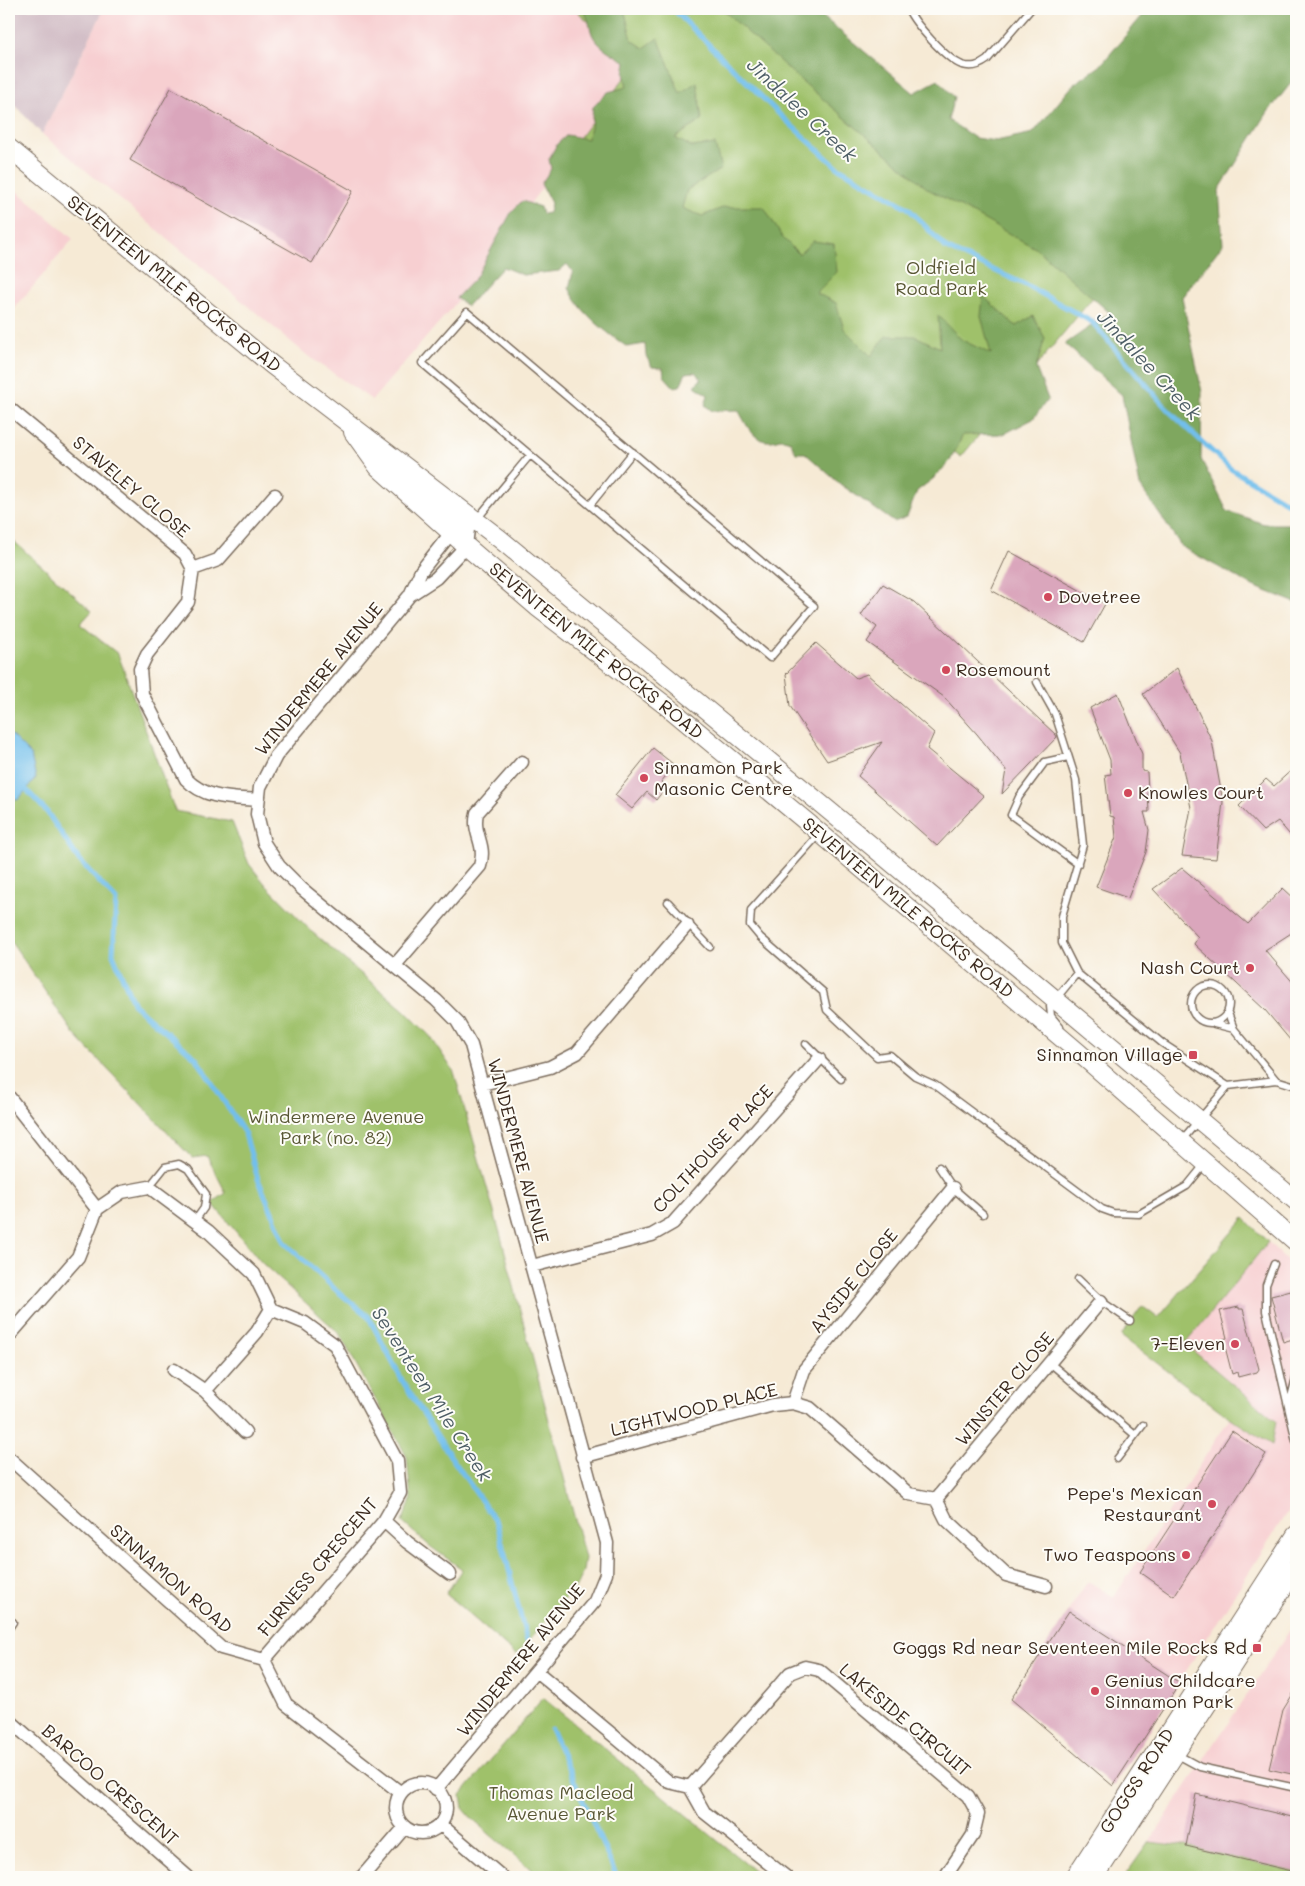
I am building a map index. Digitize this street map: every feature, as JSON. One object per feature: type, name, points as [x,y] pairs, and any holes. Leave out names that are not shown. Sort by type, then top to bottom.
[{"type":"main road","name":"SEVENTEEN MILE ROCKS ROAD","points":[[9,148],[272,365],[390,454],[465,527],[466,546],[537,607],[673,711],[820,833],[1078,1052],[1296,1242]]},
{"type":"main road","name":"SEVENTEEN MILE ROCKS ROAD","points":[[342,417],[378,467],[465,527],[1055,1000],[1296,1201]]},
{"type":"main road","name":"GOGGS ROAD","points":[[1075,1877],[1296,1535]]},
{"type":"main road","name":"GOGGS ROAD","points":[[1095,1877],[1296,1568]]},
{"type":"street","name":"STAVELEY CLOSE","points":[[9,408],[185,554],[193,569]]},
{"type":"street","points":[[257,800],[210,795],[192,786],[186,779],[142,694],[140,669],[146,654],[188,602],[193,569],[218,560],[275,495]]},
{"type":"street","points":[[410,595],[422,571],[465,527]]},
{"type":"street","points":[[410,595],[436,578],[466,546]]},
{"type":"street","name":"WINDERMERE AVENUE","points":[[410,595],[276,756],[263,778],[257,800],[259,827],[264,843],[279,866],[300,888],[395,965],[457,1021],[471,1045],[607,1543],[606,1574],[595,1602],[436,1789]]},
{"type":"street","points":[[395,965],[480,866],[484,853],[475,823],[477,813],[522,762]]},
{"type":"street","points":[[482,1084],[550,1067],[577,1053],[687,925]]},
{"type":"street","name":"COLTHOUSE PLACE","points":[[532,1266],[652,1235],[673,1223],[819,1059]]},
{"type":"street","points":[[9,1097],[97,1209]]},
{"type":"street","points":[[9,1336],[78,1256],[97,1209],[122,1192],[149,1187],[208,1231],[254,1274],[271,1309],[256,1332],[205,1391]]},
{"type":"street","name":"AYSIDE CLOSE","points":[[793,1403],[804,1370],[953,1188]]},
{"type":"street","name":"WINSTER CLOSE","points":[[936,1499],[1101,1302]]},
{"type":"street","name":"FURNESS CRESCENT","points":[[264,1660],[384,1521],[400,1493],[397,1461],[334,1345],[306,1323],[271,1309]]},
{"type":"street","points":[[174,1370],[205,1391],[245,1432]]},
{"type":"street","name":"LIGHTWOOD PLACE","points":[[582,1456],[773,1405],[793,1403],[810,1408],[909,1494],[936,1499]]},
{"type":"street","name":"SINNAMON ROAD","points":[[9,1458],[221,1648],[264,1660]]},
{"type":"street","points":[[936,1499],[946,1519],[1006,1575],[1046,1586]]},
{"type":"street","points":[[384,1521],[407,1542],[450,1574]]},
{"type":"street","points":[[264,1660],[286,1704],[401,1793]]},
{"type":"street","name":"LAKESIDE CIRCUIT","points":[[690,1787],[790,1673],[805,1667],[819,1670],[968,1796],[978,1814],[973,1835],[945,1877]]},
{"type":"street","points":[[536,1671],[669,1782],[690,1787],[704,1812],[786,1877]]},
{"type":"street","name":"BARCOO CRESCENT","points":[[9,1720],[188,1877]]},
{"type":"street","points":[[414,1784],[429,1785],[436,1789],[446,1805],[446,1812],[440,1824],[423,1833],[405,1827],[397,1814],[397,1800],[401,1793],[414,1784]]},
{"type":"street","points":[[440,1824],[502,1877]]},
{"type":"street","points":[[362,1877],[405,1827]]},
{"type":"lane","points":[[908,9],[917,26],[952,59],[961,65],[971,67],[980,65],[987,60],[1031,9]]},
{"type":"lane","points":[[467,312],[814,606],[770,658],[530,455],[422,364],[467,312]]},
{"type":"lane","points":[[590,505],[632,452]]},
{"type":"lane","points":[[465,527],[530,455]]},
{"type":"lane","points":[[1037,682],[1055,714],[1076,780],[1083,844],[1062,916],[1062,943],[1077,973],[1162,1043],[1228,1086],[1276,1080],[1296,1086]]},
{"type":"lane","points":[[1068,757],[1045,762],[1019,797],[1011,815],[1078,864]]},
{"type":"lane","points":[[820,833],[750,910],[750,925],[760,937],[823,992],[827,1010],[877,1057],[890,1055],[915,1076],[935,1085],[1102,1209],[1113,1213],[1139,1214],[1187,1186],[1206,1162]]},
{"type":"lane","points":[[668,902],[687,925],[710,947]]},
{"type":"lane","points":[[1077,973],[1050,1006],[1051,1016],[1078,1052]]},
{"type":"lane","points":[[1234,1029],[1202,1021],[1193,1013],[1191,1001],[1197,990],[1209,985],[1222,988],[1230,1000],[1228,1013],[1234,1029],[1276,1080]]},
{"type":"lane","points":[[1213,1023],[1224,1018],[1228,1013]]},
{"type":"lane","points":[[806,1044],[841,1079]]},
{"type":"lane","points":[[1181,1141],[1228,1086]]},
{"type":"lane","points":[[149,1187],[165,1167],[179,1164],[188,1169],[206,1194],[204,1208],[194,1222]]},
{"type":"lane","points":[[939,1167],[953,1188],[983,1214]]},
{"type":"lane","points":[[1274,1264],[1266,1285],[1264,1298],[1296,1441]]},
{"type":"lane","points":[[1078,1279],[1101,1302],[1130,1321]]},
{"type":"lane","points":[[1050,1364],[1135,1434]]},
{"type":"lane","points":[[1288,1407],[1296,1378]]},
{"type":"lane","points":[[1117,1459],[1142,1425]]},
{"type":"lane","points":[[1161,1744],[1200,1767],[1296,1788]]},
{"type":"shaded area","points":[[9,9],[104,9],[42,134],[9,99]]},
{"type":"shaded area","points":[[104,9],[575,9],[634,65],[455,304],[372,400],[308,356],[42,134]]},
{"type":"shaded area","points":[[17,191],[73,239],[9,315],[9,199]]},
{"type":"shaded area","points":[[1268,1242],[1296,1269],[1296,1498],[1113,1786],[1011,1699],[1088,1581],[1114,1597],[1230,1418],[1272,1445],[1276,1421],[1184,1344]]},
{"type":"shaded area","points":[[1296,1621],[1296,1872],[1186,1846],[1149,1842]]},
{"type":"green space","name":"Oldfield Road Park","points":[[575,9],[794,9],[964,149],[1037,153],[1296,9],[1296,52],[961,457],[567,154],[634,65]]},
{"type":"green space","points":[[581,9],[624,9],[632,40],[644,48],[658,38],[680,93],[697,82],[702,120],[675,138],[692,147],[715,144],[721,169],[687,190],[682,208],[702,216],[725,207],[764,207],[782,237],[799,254],[813,241],[834,244],[837,272],[816,293],[836,303],[844,329],[871,356],[886,336],[915,336],[940,348],[938,315],[962,340],[991,354],[981,316],[983,296],[1016,326],[1033,316],[1045,338],[1036,368],[1048,399],[1033,419],[1004,434],[963,435],[950,461],[934,478],[917,491],[907,517],[894,522],[840,484],[805,453],[796,453],[790,441],[783,439],[762,440],[749,429],[738,410],[712,411],[705,405],[708,395],[695,386],[701,379],[695,372],[686,373],[680,386],[674,387],[664,376],[663,368],[652,367],[646,356],[645,344],[627,347],[602,328],[580,306],[569,288],[573,272],[567,264],[559,271],[523,275],[503,267],[467,306],[456,298],[476,277],[512,211],[522,201],[540,207],[542,214],[549,213],[551,203],[541,184],[551,169],[549,159],[557,144],[567,135],[587,139],[591,128],[593,107],[608,92],[627,87],[624,73],[626,62],[594,39],[587,18]]},
{"type":"green space","points":[[722,9],[782,9],[788,14],[816,11],[914,93],[938,80],[954,97],[948,120],[975,138],[996,141],[1033,133],[1074,84],[1100,66],[1148,9],[1296,9],[1296,77],[1268,112],[1219,190],[1223,244],[1182,297],[1202,392],[1201,459],[1227,511],[1264,524],[1296,524],[1296,603],[1253,586],[1182,547],[1140,486],[1122,395],[1065,344],[1110,313],[1037,249],[928,189],[796,76]]},
{"type":"green space","name":"Windermere Avenue Park (no. 82)","points":[[9,537],[92,611],[80,624],[118,654],[175,811],[232,822],[249,864],[266,885],[312,932],[405,1011],[430,1036],[454,1072],[500,1233],[585,1558],[583,1571],[577,1585],[516,1655],[446,1594],[462,1569],[431,1547],[402,1522],[411,1500],[407,1457],[339,1333],[262,1263],[212,1203],[226,1193],[207,1156],[192,1158],[74,1034],[9,938]]},
{"type":"green space","points":[[1244,1218],[1268,1242],[1185,1344],[1276,1421],[1272,1445],[1230,1418],[1121,1336],[1142,1306],[1158,1318]]},
{"type":"green space","name":"Thomas Macleod Avenue Park","points":[[543,1698],[762,1877],[540,1877],[474,1821],[463,1808],[461,1795]]},
{"type":"green space","points":[[1149,1842],[1186,1846],[1296,1872],[1296,1877],[1124,1877]]},
{"type":"water","points":[[9,733],[31,755],[36,778],[18,800],[9,799]]},
{"type":"building","points":[[171,88],[353,191],[312,263],[130,160]]},
{"type":"building","name":"Dovetree","points":[[1009,551],[1105,604],[1084,642],[991,590]]},
{"type":"building","name":"Rosemount","points":[[883,584],[914,602],[1056,735],[1057,737],[1002,794],[1006,770],[977,734],[944,697],[867,642],[877,627],[861,615]]},
{"type":"building","points":[[816,643],[856,678],[867,674],[934,733],[927,749],[984,796],[937,846],[858,776],[882,742],[827,761],[790,706],[786,674]]},
{"type":"building","points":[[1177,668],[1212,741],[1223,802],[1216,859],[1182,856],[1191,808],[1180,753],[1143,694]]},
{"type":"building","name":"Knowles Court","points":[[1118,693],[1142,754],[1142,771],[1147,772],[1149,812],[1144,812],[1149,830],[1146,852],[1128,898],[1096,887],[1116,837],[1114,817],[1110,816],[1105,775],[1111,774],[1110,760],[1090,708]]},
{"type":"building","name":"Sinnamon Park Masonic Centre","points":[[653,748],[673,764],[671,766],[673,767],[661,782],[667,786],[656,800],[647,792],[632,809],[615,795]]},
{"type":"building","points":[[1296,766],[1296,842],[1278,821],[1263,831],[1239,806],[1266,779],[1274,786]]},
{"type":"building","name":"Nash Court","points":[[1182,868],[1248,924],[1283,888],[1296,900],[1296,930],[1265,950],[1296,986],[1296,1047],[1265,1010],[1194,944],[1198,937],[1153,889]]},
{"type":"building","points":[[1291,1291],[1296,1309],[1296,1338],[1283,1342],[1271,1296]]},
{"type":"building","name":"7-Eleven","points":[[1239,1307],[1239,1309],[1243,1309],[1259,1369],[1257,1372],[1238,1377],[1237,1372],[1232,1374],[1223,1339],[1227,1338],[1220,1311]]},
{"type":"building","points":[[1232,1431],[1266,1454],[1174,1596],[1140,1572]]},
{"type":"building","name":"Genius Childcare Sinnamon Park","points":[[1069,1611],[1180,1683],[1113,1786],[1011,1699]]},
{"type":"building","points":[[1296,1689],[1296,1775],[1269,1769],[1283,1710]]},
{"type":"building","points":[[1196,1794],[1296,1818],[1296,1872],[1186,1846]]},
{"type":"waterway","name":"Jindalee Creek","points":[[673,9],[779,114],[837,167],[908,208],[946,248],[1028,286],[1092,322],[1169,411],[1231,469],[1296,508]]},
{"type":"waterway","name":"Seventeen Mile Creek","points":[[23,786],[47,812],[79,860],[116,900],[113,954],[134,1005],[196,1058],[245,1134],[258,1179],[285,1243],[336,1290],[368,1316],[403,1382],[449,1454],[497,1523],[527,1641]]},
{"type":"waterway","name":"Seventeen Mile Creek","points":[[551,1729],[617,1877]]},
{"type":"place","name":"Dovetree","points":[[1048,597]]},
{"type":"place","name":"Rosemount","points":[[946,670]]},
{"type":"place","name":"Sinnamon Park Masonic Centre","points":[[644,778]]},
{"type":"place","name":"Knowles Court","points":[[1128,793]]},
{"type":"place","name":"Nash Court","points":[[1250,968]]},
{"type":"place","name":"Sinnamon Village","points":[[1193,1055]]},
{"type":"place","name":"7-Eleven","points":[[1235,1344]]},
{"type":"place","name":"Pepe's Mexican Restaurant","points":[[1212,1504]]},
{"type":"place","name":"Two Teaspoons","points":[[1186,1555]]},
{"type":"place","name":"Goggs Rd near Seventeen Mile Rocks Rd","points":[[1257,1648]]},
{"type":"place","name":"Genius Childcare Sinnamon Park","points":[[1095,1691]]}]
